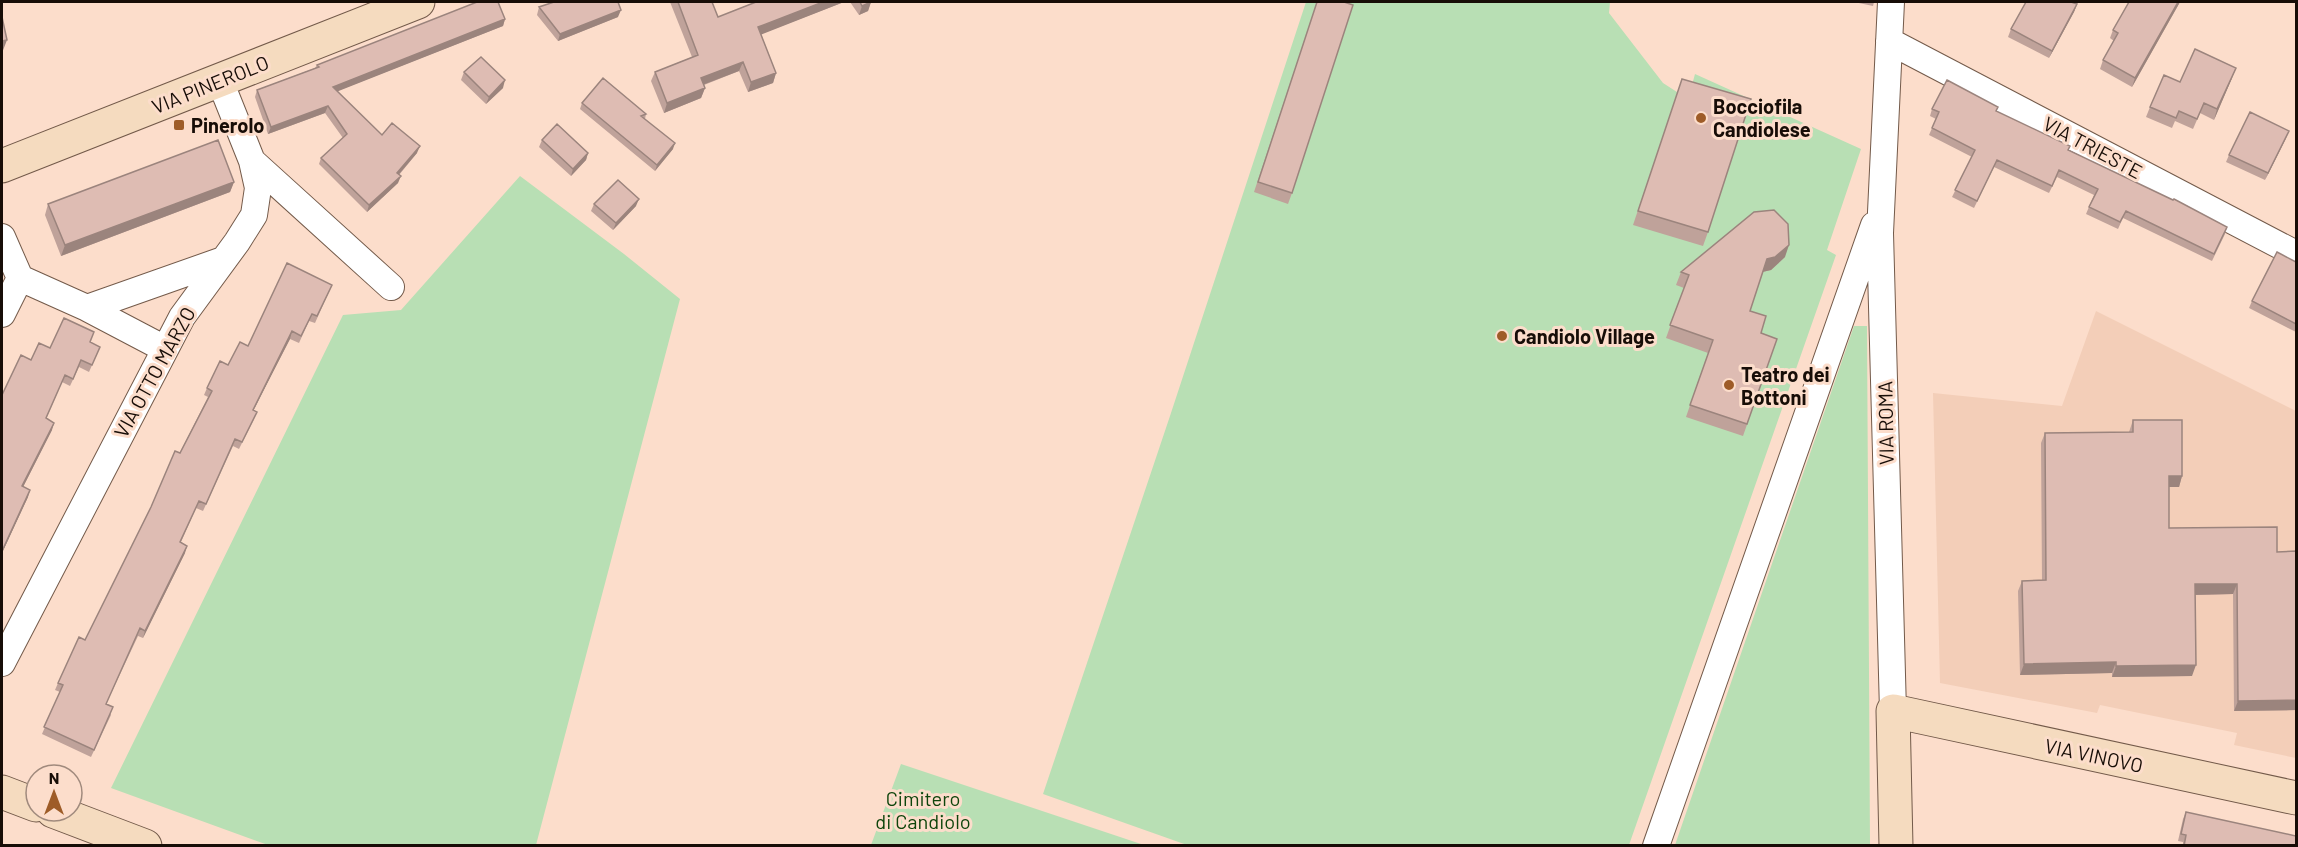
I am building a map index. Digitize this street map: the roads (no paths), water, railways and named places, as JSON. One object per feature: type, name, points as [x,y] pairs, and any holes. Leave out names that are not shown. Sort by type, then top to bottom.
[{"type":"street","name":"VIA PINEROLO","points":[[2,166],[418,2]]},
{"type":"street","name":"VIA ROMA","points":[[1891,2],[1880,233],[1896,846]]},
{"type":"street","name":"VIA TRIESTE","points":[[1889,40],[2296,254]]},
{"type":"street","name":"VIA OTTO MARZO","points":[[2,663],[182,317],[254,214],[258,188],[252,161],[218,81]]},
{"type":"street","points":[[252,161],[391,288]]},
{"type":"street","points":[[1656,846],[1881,205]]},
{"type":"street","points":[[2,237],[20,278],[87,308],[165,349]]},
{"type":"street","points":[[87,308],[223,260]]},
{"type":"street","points":[[2,314],[20,278]]},
{"type":"street","name":"VIA VINOVO","points":[[1893,711],[2296,798]]},
{"type":"street","points":[[2,792],[24,800]]},
{"type":"street","points":[[84,823],[146,846]]},
{"type":"place","name":"Bocciofila Candiolese","points":[[1701,118]]},
{"type":"place","name":"Pinerolo","points":[[179,125]]},
{"type":"place","name":"Candiolo Village","points":[[1502,336]]},
{"type":"place","name":"Teatro dei Bottoni","points":[[1729,385]]},
{"type":"park label","name":"Cimitero di Candiolo","points":[[923,810]]}]
